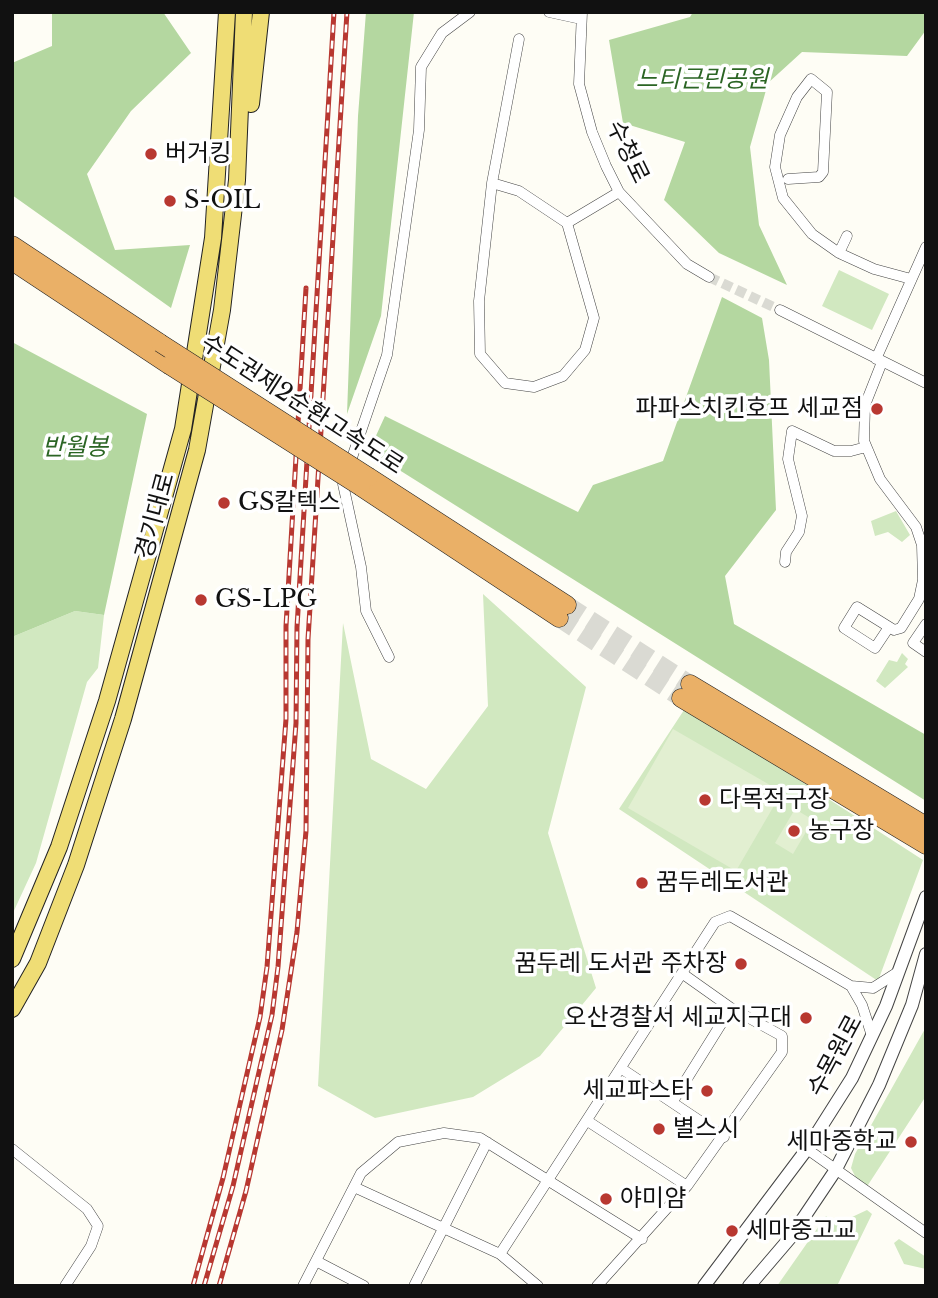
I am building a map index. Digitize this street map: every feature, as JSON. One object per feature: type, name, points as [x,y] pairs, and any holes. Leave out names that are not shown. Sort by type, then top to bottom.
[{"type":"highway","name":"수도권제2순환고속도로","points":[[12,245],[563,611]]},
{"type":"highway","name":"수도권제2순환고속도로","points":[[13,262],[169,365],[365,482]]},
{"type":"highway","points":[[926,826],[685,691],[926,845]]},
{"type":"main road","points":[[216,12],[226,41]]},
{"type":"main road","name":"경기대로","points":[[12,959],[60,847],[107,701],[183,429],[214,225],[227,12]]},
{"type":"main road","name":"경기대로","points":[[12,1009],[38,963],[76,865],[123,719],[197,450],[222,310],[239,142],[244,12]]},
{"type":"main road","points":[[239,142],[249,120],[261,12]]},
{"type":"street","points":[[389,657],[366,611],[361,567],[343,484],[387,355],[419,130],[421,67],[442,33],[470,12]]},
{"type":"street","points":[[549,12],[582,16]]},
{"type":"street","name":"수청로","points":[[582,16],[579,83],[592,132],[619,192],[687,264],[709,277]]},
{"type":"street","points":[[492,183],[519,191],[566,223],[594,318],[585,350],[563,376],[534,387],[505,383],[480,354],[479,302],[492,183],[519,39]]},
{"type":"street","points":[[789,180],[818,177],[823,172],[827,92],[811,79],[797,97],[780,135],[775,167],[783,198],[812,234],[839,253],[874,269],[911,279]]},
{"type":"street","points":[[566,223],[619,192]]},
{"type":"street","points":[[839,253],[847,236]]},
{"type":"street","points":[[889,626],[876,648],[844,628],[857,607],[889,626],[894,630],[905,625],[919,599],[924,572],[922,535],[880,479],[866,447],[863,429],[865,405],[879,360],[926,247]]},
{"type":"street","points":[[780,310],[926,383]]},
{"type":"street","points":[[785,562],[786,552],[799,532],[802,516],[788,459],[792,432],[834,451],[851,451],[866,447]]},
{"type":"street","points":[[912,612],[926,622],[913,643],[926,652]]},
{"type":"street","name":"수목원로","points":[[704,1286],[807,1149],[852,1078],[872,1036],[926,897]]},
{"type":"street","points":[[500,1254],[589,1122],[715,922],[730,916],[850,986],[873,988],[898,972]]},
{"type":"street","name":"수목원로","points":[[749,1286],[790,1237],[835,1171],[879,1085],[912,1005],[926,954]]},
{"type":"street","points":[[597,1286],[687,1186],[782,1052],[782,1037],[731,1008],[683,974]]},
{"type":"street","points":[[850,986],[862,1005],[872,1036]]},
{"type":"street","points":[[673,1101],[731,1008]]},
{"type":"street","points":[[622,1069],[724,1137]]},
{"type":"street","points":[[589,1122],[687,1186]]},
{"type":"street","points":[[303,1286],[361,1173],[398,1142],[444,1133],[480,1138],[642,1239]]},
{"type":"street","points":[[414,1286],[442,1226],[487,1142]]},
{"type":"street","points":[[12,1149],[87,1209],[99,1226],[92,1246],[65,1286]]},
{"type":"street","points":[[807,1149],[926,1233]]},
{"type":"street","points":[[354,1187],[500,1254],[538,1286]]},
{"type":"street","points":[[316,1261],[364,1286]]},
{"type":"green space","points":[[52,12],[163,12],[191,53],[131,111],[87,174],[115,250],[190,245],[171,308],[12,195],[12,63],[52,46]]},
{"type":"green space","points":[[366,12],[414,12],[381,316],[347,414],[358,116]]},
{"type":"green space","name":"느티근린공원","points":[[693,12],[926,12],[926,30],[907,56],[802,52],[768,83],[750,147],[759,225],[787,285],[719,253],[664,200],[685,142],[623,123],[609,40],[690,17]]},
{"type":"green space","points":[[839,270],[889,294],[872,330],[822,306]]},
{"type":"green space","points":[[722,297],[762,318],[769,360],[776,510],[725,576],[734,624],[926,735],[926,801],[369,451],[385,416],[578,512],[593,485],[663,461]]},
{"type":"green space","name":"반월봉","points":[[12,342],[147,414],[104,615],[75,611],[12,637]]},
{"type":"green space","points":[[896,511],[910,535],[902,542],[888,532],[875,536],[871,521]]},
{"type":"green space","points":[[483,594],[586,687],[548,833],[596,988],[540,1056],[473,1097],[375,1118],[318,1086],[343,623],[371,759],[426,789],[488,706]]},
{"type":"green space","points":[[75,611],[104,615],[98,668],[87,682],[36,863],[12,915],[12,637]]},
{"type":"green space","points":[[902,653],[908,659],[905,664],[908,667],[885,688],[876,681],[889,660],[897,662]]},
{"type":"green space","points":[[686,707],[923,860],[878,981],[619,809]]},
{"type":"green space","name":"다목적구장","points":[[673,729],[782,792],[736,871],[628,808]]},
{"type":"green space","name":"농구장","points":[[795,809],[813,820],[793,854],[775,843]]},
{"type":"green space","points":[[926,1027],[926,1096],[866,1188],[858,1182],[851,1168],[855,1154]]},
{"type":"green space","points":[[867,1210],[872,1214],[837,1286],[777,1286],[826,1216],[837,1224]]},
{"type":"green space","points":[[899,1239],[926,1257],[926,1269],[904,1264],[894,1243]]},
{"type":"tunnel","points":[[709,277],[780,310]]},
{"type":"tunnel","points":[[567,605],[690,684]]},
{"type":"tunnel","points":[[559,618],[681,698]]},
{"type":"railway","points":[[204,1286],[233,1186],[272,1015],[278,967],[296,723],[297,627],[334,12]]},
{"type":"railway","points":[[219,1286],[246,1191],[282,1030],[297,932],[306,831],[308,639],[347,12]]},
{"type":"railway","points":[[193,1286],[223,1178],[260,1017],[267,967],[286,719],[286,626],[306,288]]},
{"type":"place","name":"버거킹","points":[[151,154]]},
{"type":"place","name":"S-OIL","points":[[170,201]]},
{"type":"place","name":"파파스치킨호프 세교점","points":[[877,409]]},
{"type":"place","name":"GS칼텍스","points":[[224,503]]},
{"type":"place","name":"GS-LPG","points":[[201,600]]},
{"type":"place","name":"다목적구장","points":[[705,800]]},
{"type":"place","name":"농구장","points":[[794,831]]},
{"type":"place","name":"꿈두레도서관","points":[[642,883]]},
{"type":"place","name":"꿈두레 도서관 주차장","points":[[741,964]]},
{"type":"place","name":"오산경찰서 세교지구대","points":[[806,1018]]},
{"type":"place","name":"세교파스타","points":[[707,1091]]},
{"type":"place","name":"별스시","points":[[659,1129]]},
{"type":"place","name":"세마중학교","points":[[911,1142]]},
{"type":"place","name":"야미얌","points":[[606,1199]]},
{"type":"place","name":"세마중고교","points":[[732,1231]]}]
